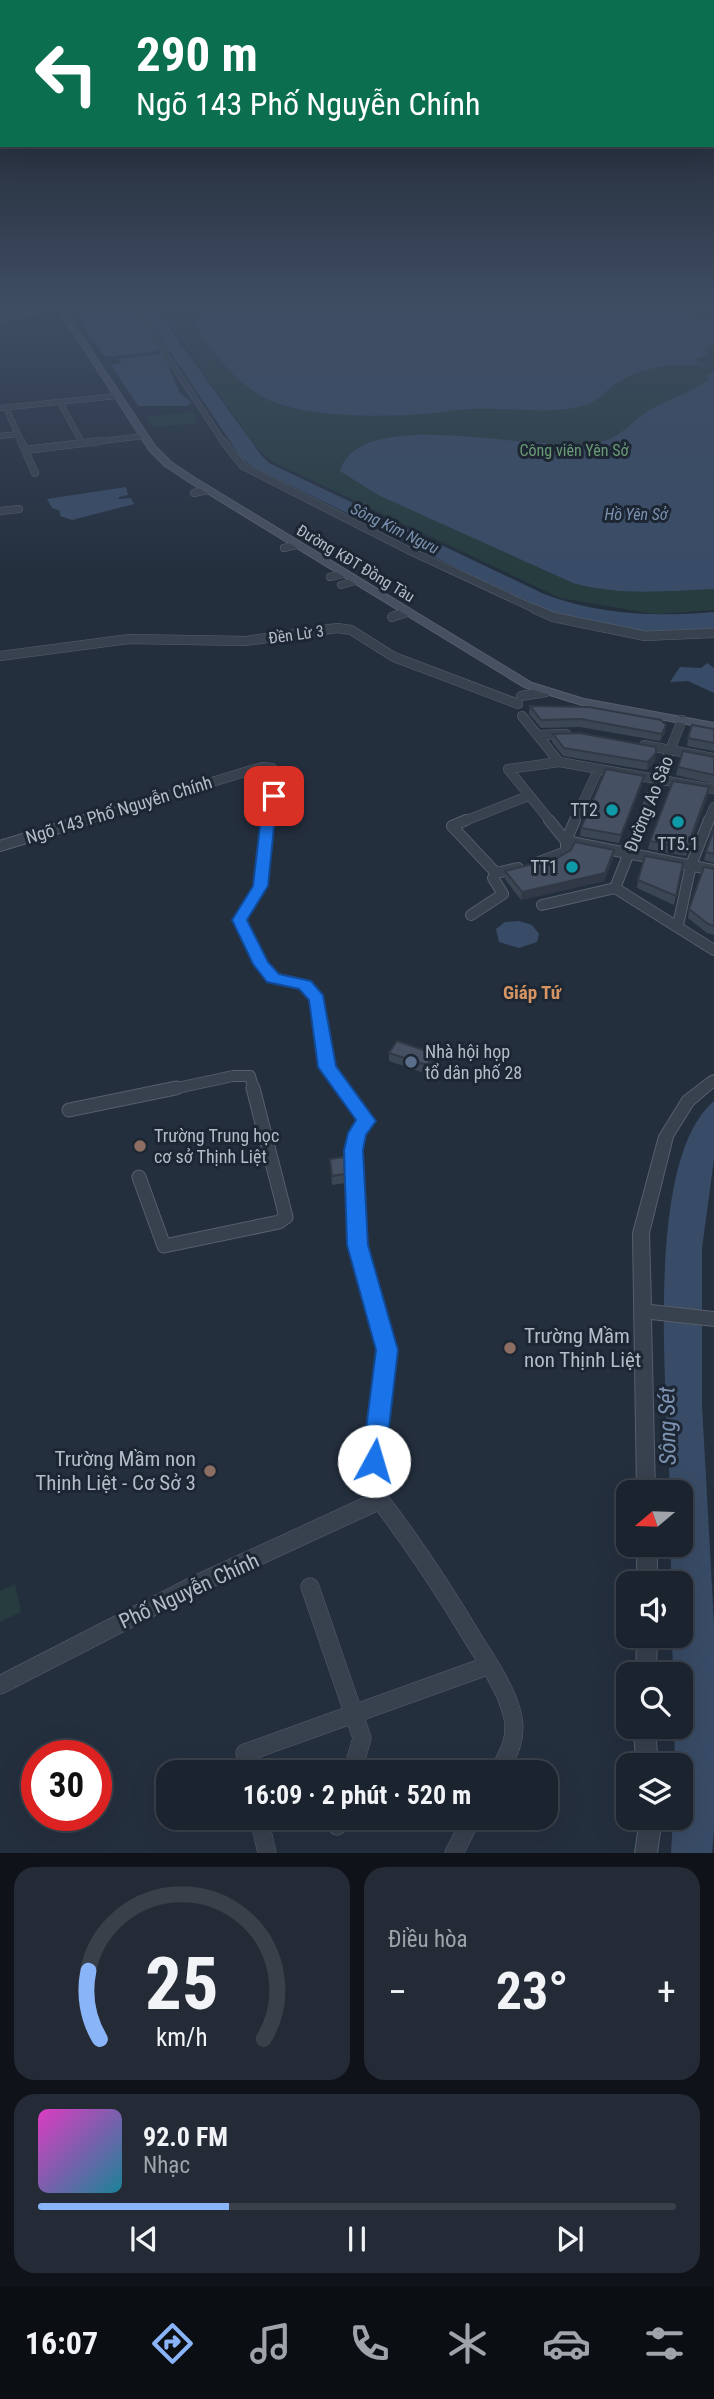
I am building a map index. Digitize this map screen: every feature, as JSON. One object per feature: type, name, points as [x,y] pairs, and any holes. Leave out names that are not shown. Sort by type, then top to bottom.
[{"type":"main road","name":"Đường KĐT Đồng Tàu","points":[[117,396],[144,436],[168,464],[197,489],[296,545],[342,579],[355,581],[516,679],[546,692],[714,726]]},
{"type":"street","points":[[193,395],[243,466],[426,559],[553,617],[645,636],[714,633]]},
{"type":"street","points":[[35,473],[3,408],[117,396]]},
{"type":"street","points":[[60,402],[82,443]]},
{"type":"street","points":[[0,436],[18,434]]},
{"type":"street","points":[[25,450],[144,436]]},
{"type":"street","points":[[0,511],[19,509]]},
{"type":"street","points":[[284,548],[296,545]]},
{"type":"street","points":[[330,578],[342,579]]},
{"type":"street","points":[[392,617],[407,612]]},
{"type":"street","name":"Đền Lừ 3","points":[[0,656],[129,639],[246,641],[337,628],[351,631],[394,657],[520,700],[546,692]]},
{"type":"street","points":[[522,716],[559,762]]},
{"type":"street","name":"Đường Ao Sào","points":[[615,888],[682,720]]},
{"type":"street","points":[[539,735],[579,734]]},
{"type":"street","points":[[631,743],[714,758]]},
{"type":"street","points":[[714,789],[559,762],[508,769],[566,841],[714,870]]},
{"type":"street","name":"Ngõ 143 Phố Nguyễn Chính","points":[[0,846],[261,767],[272,768],[276,776],[268,817],[262,882],[240,920],[261,964],[273,978],[305,985],[317,999],[327,1067],[366,1121],[357,1133],[353,1150],[358,1245],[387,1350],[374,1444],[380,1500]]},
{"type":"street","points":[[471,915],[503,894],[493,878],[496,873],[553,859],[566,852],[566,841],[598,770]]},
{"type":"street","points":[[496,873],[452,827],[528,796]]},
{"type":"street","points":[[678,925],[691,865],[714,807]]},
{"type":"street","points":[[542,905],[615,888],[714,950]]},
{"type":"street","points":[[69,1110],[233,1076],[250,1076],[286,1217],[279,1222],[164,1246],[139,1177]]},
{"type":"street","points":[[646,1480],[649,1312],[641,1233],[666,1136],[688,1101],[714,1080]]},
{"type":"street","points":[[649,1312],[707,1318]]},
{"type":"street","points":[[380,1500],[415,1546],[487,1666],[493,1671],[513,1717],[514,1744],[505,1760]]},
{"type":"street","name":"Phố Nguyễn Chính","points":[[0,1685],[193,1586],[380,1500]]},
{"type":"street","points":[[310,1587],[362,1738],[356,1760]]},
{"type":"street","points":[[247,1760],[245,1753],[487,1666]]},
{"type":"street","points":[[262,1830],[267,1853]]},
{"type":"street","points":[[454,1853],[466,1830]]},
{"type":"street","points":[[646,1853],[649,1830]]},
{"type":"green space","name":"Hồ Yên Sở","points":[[220,395],[714,395],[714,610],[654,614],[560,598],[271,461],[252,442]]},
{"type":"green space","points":[[193,412],[198,423],[153,427],[146,417]]},
{"type":"green space","points":[[15,1584],[21,1612],[0,1622],[0,1591]]},
{"type":"water","points":[[131,395],[183,395],[192,403],[187,406],[138,406]]},
{"type":"water","name":"Sông Kim Ngưu","points":[[199,395],[218,395],[269,463],[544,594],[586,606],[628,613],[714,612],[714,629],[653,633],[589,623],[537,608],[242,459]]},
{"type":"water","points":[[260,395],[601,395],[589,404],[569,409],[466,409],[387,416],[306,411]]},
{"type":"water","name":"Hồ Yên Sở","points":[[680,395],[714,395],[714,589],[625,591],[573,583],[378,495],[340,471],[355,450],[381,439],[417,435],[574,445],[601,442],[616,436],[653,408]]},
{"type":"water","points":[[126,487],[128,495],[119,499],[131,498],[134,504],[72,520],[60,516],[60,511],[52,508],[47,499]]},
{"type":"water","points":[[707,663],[714,668],[714,693],[688,681],[670,682],[680,667],[701,668]]},
{"type":"water","points":[[519,921],[532,925],[539,934],[537,942],[519,948],[499,942],[496,929],[505,922]]},
{"type":"water","points":[[714,1101],[714,1159],[702,1248],[702,1405],[714,1624],[712,1853],[671,1853],[672,1830],[693,1830],[693,1753],[675,1753],[674,1739],[693,1739],[693,1662],[673,1662],[672,1648],[693,1648],[693,1571],[671,1571],[671,1558],[693,1558],[693,1480],[669,1480],[664,1286],[668,1228],[676,1175],[691,1131]]},
{"type":"building","points":[[530,706],[589,707],[661,720],[666,725],[662,734],[581,719],[541,720]]},
{"type":"building","points":[[692,725],[714,729],[714,743],[688,738]]},
{"type":"building","points":[[579,733],[656,747],[656,753],[648,762],[564,748],[553,734]]},
{"type":"building","points":[[683,751],[714,757],[714,775],[678,767]]},
{"type":"building","name":"TT2","points":[[606,769],[644,776],[621,835],[581,828]]},
{"type":"building","name":"TT5.1","points":[[673,781],[709,787],[687,848],[650,841]]},
{"type":"building","points":[[714,828],[714,854],[706,852]]},
{"type":"building","name":"TT1","points":[[575,842],[614,850],[605,873],[522,892],[505,871],[557,858],[571,850]]},
{"type":"building","points":[[645,856],[683,863],[676,896],[638,880]]},
{"type":"building","points":[[704,867],[714,869],[714,926],[689,909]]},
{"type":"building","points":[[397,1041],[435,1054],[427,1065],[389,1053]]},
{"type":"building","points":[[344,1157],[345,1174],[332,1176],[330,1159]]},
{"type":"place","name":"TT2","points":[[612,810]]},
{"type":"place","name":"TT5.1","points":[[678,822]]},
{"type":"place","name":"TT1","points":[[572,867]]},
{"type":"place","name":"Nhà hội họp tổ dân phố 28","points":[[411,1062]]},
{"type":"place","name":"Trường Trung học cơ sở Thịnh Liệt","points":[[140,1146]]},
{"type":"place","name":"Trường Mầm non Thịnh Liệt","points":[[510,1348]]},
{"type":"place","name":"Trường Mầm non Thịnh Liệt - Cơ Sở 3","points":[[210,1471]]},
{"type":"district","name":"Giáp Tứ","points":[[532,992]]},
{"type":"route","points":[[274,796],[268,817],[261,886],[246,905],[240,920],[261,964],[273,978],[305,985],[311,989],[317,999],[327,1067],[360,1108],[366,1121],[357,1133],[353,1150],[358,1245],[387,1350],[374,1461]]},
{"type":"park label","name":"Công viên Yên Sở","points":[[574,450]]},
{"type":"water label","name":"Sông Sét","points":[[667,1426]]}]
